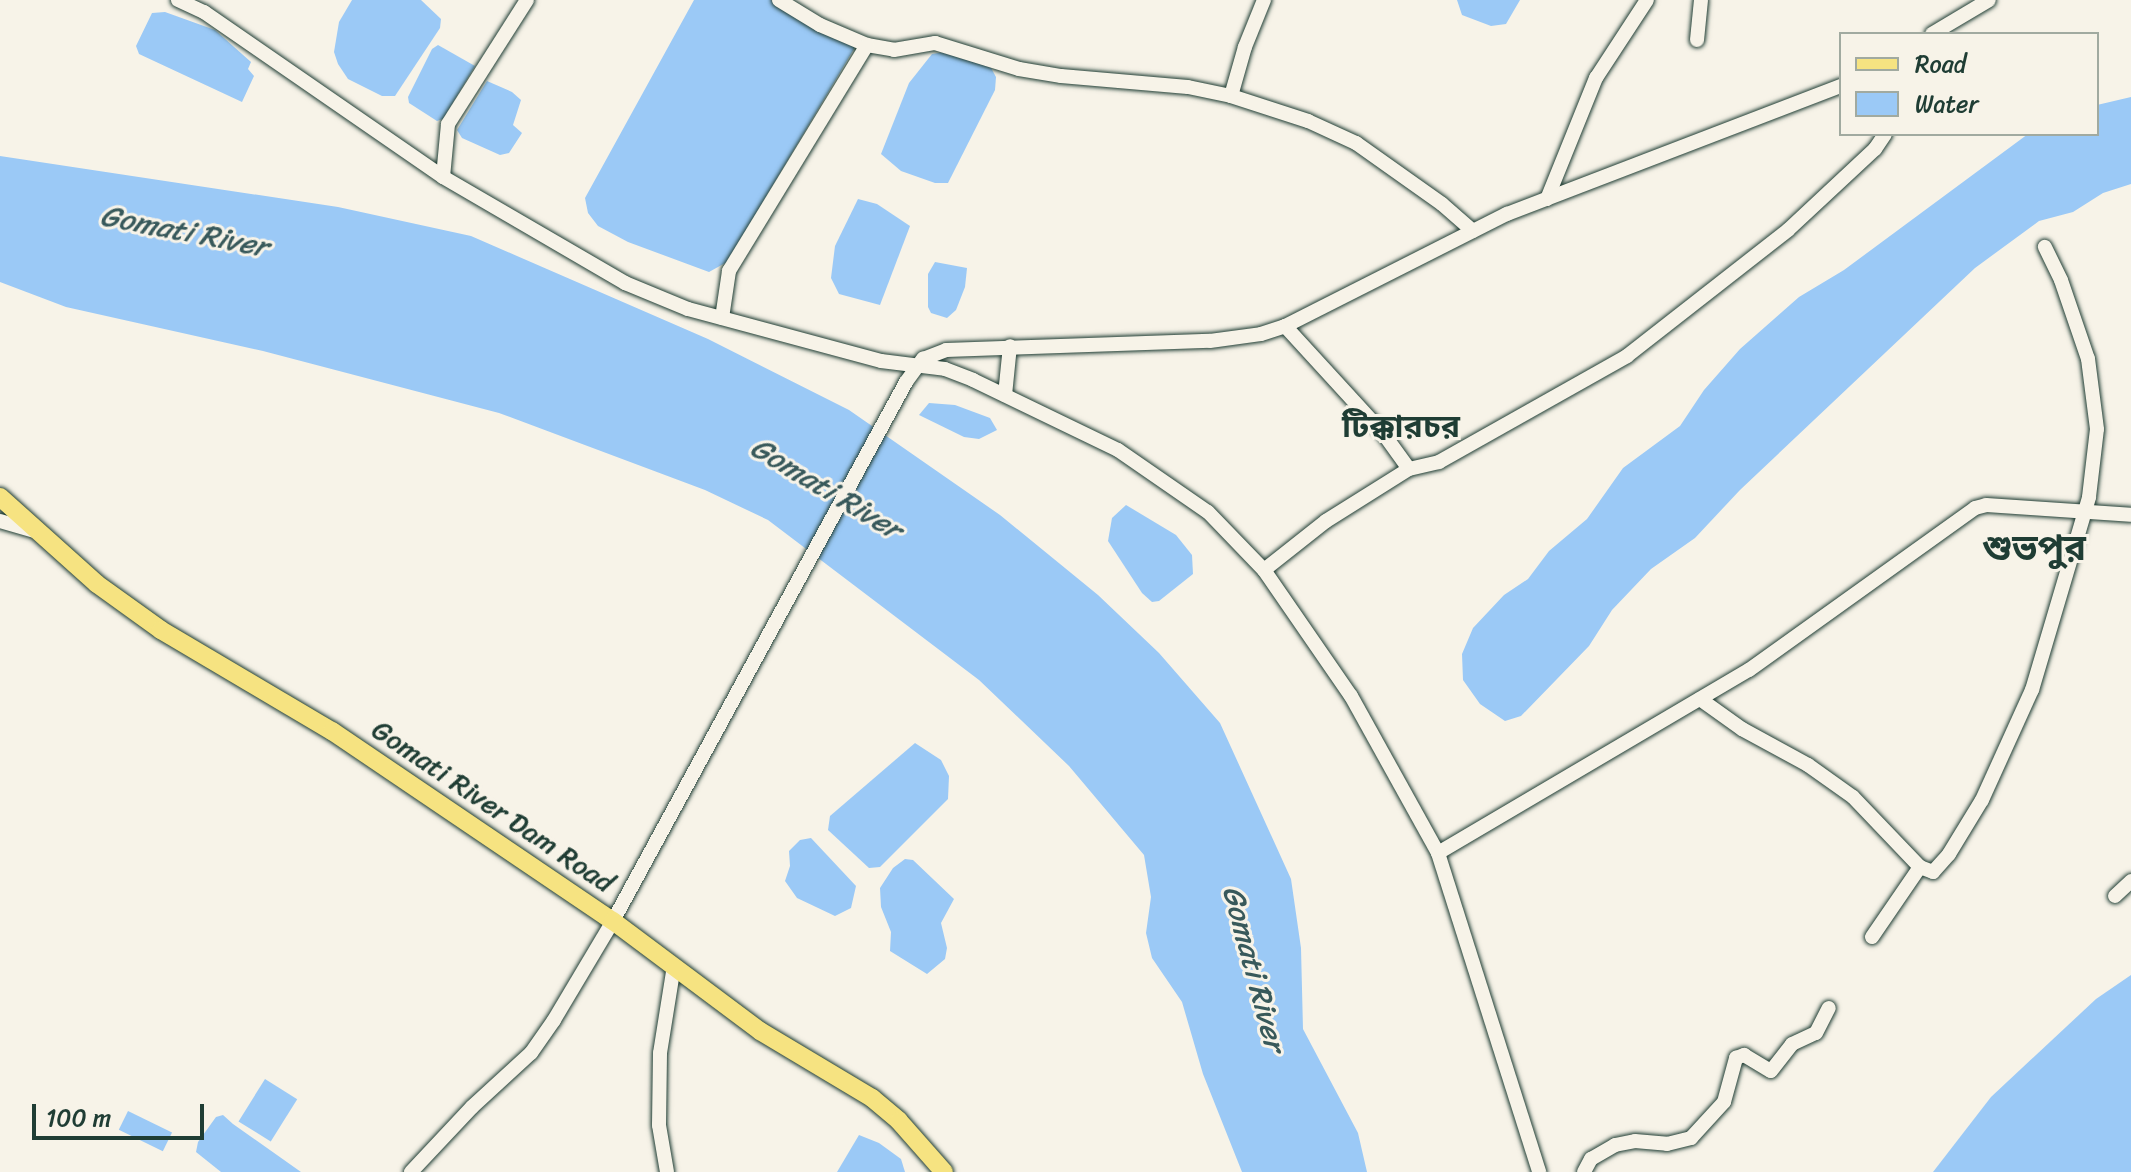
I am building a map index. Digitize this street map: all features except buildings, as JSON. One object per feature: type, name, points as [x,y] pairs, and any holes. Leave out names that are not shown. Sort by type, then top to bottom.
[{"type":"main road","name":"Gomati River Dam Road","points":[[0,497],[97,584],[161,630],[332,731],[613,921],[760,1031],[872,1098],[917,1139],[944,1172]]},
{"type":"street","points":[[178,0],[204,12],[443,177],[625,283],[688,309],[881,361],[945,369],[1118,450],[1208,512],[1264,570],[1351,696],[1438,853],[1539,1172]]},
{"type":"street","points":[[443,177],[448,124],[527,0]]},
{"type":"street","points":[[779,0],[820,25],[867,45],[894,50],[935,43],[1019,69],[1061,76],[1188,87],[1231,96],[1308,121],[1356,143],[1442,204],[1473,231]]},
{"type":"street","points":[[1231,96],[1245,47],[1264,0]]},
{"type":"street","points":[[1547,199],[1596,78],[1647,0]]},
{"type":"street","points":[[1697,40],[1701,0]]},
{"type":"street","points":[[1935,32],[1989,0]]},
{"type":"street","points":[[722,318],[729,271],[867,45]]},
{"type":"street","points":[[411,1172],[472,1107],[531,1053],[613,921],[916,366],[933,354],[946,350],[1210,341],[1261,334],[1285,326],[1473,231],[1547,199],[1839,87]]},
{"type":"street","points":[[1264,570],[1326,521],[1409,469],[1439,462],[1627,356],[1788,230],[1875,149],[1884,136]]},
{"type":"street","points":[[1700,699],[1742,729],[1808,765],[1853,797],[1920,867],[1933,872],[1958,842],[1982,800],[2032,690],[2066,584],[2085,510],[2097,429],[2088,359],[2061,280],[2045,247]]},
{"type":"street","points":[[1285,326],[1383,433],[1409,469]]},
{"type":"street","points":[[1005,395],[1010,346]]},
{"type":"street","points":[[1438,853],[1634,741],[1801,636],[1975,508],[1986,505],[2131,515]]},
{"type":"street","points":[[0,521],[40,532]]},
{"type":"street","points":[[1872,937],[1920,867]]},
{"type":"street","points":[[2115,896],[2131,881]]},
{"type":"street","points":[[667,1172],[659,1125],[660,1053],[674,966]]},
{"type":"street","points":[[1584,1172],[1591,1159],[1615,1145],[1635,1141],[1667,1144],[1691,1138],[1724,1102],[1736,1058],[1744,1055],[1771,1071],[1792,1044],[1816,1033],[1829,1008]]},
{"type":"water","points":[[352,0],[421,0],[441,19],[440,28],[395,96],[382,96],[348,79],[338,64],[334,52],[339,22]]},
{"type":"water","points":[[694,0],[771,0],[787,12],[854,44],[854,49],[727,262],[709,272],[628,242],[598,226],[588,213],[585,198]]},
{"type":"water","points":[[1457,0],[1520,0],[1506,24],[1491,26],[1462,15]]},
{"type":"water","points":[[165,12],[215,30],[251,62],[248,69],[254,76],[242,102],[139,54],[136,46],[152,13]]},
{"type":"water","points":[[438,45],[475,66],[443,119],[437,121],[409,103],[408,97],[432,49]]},
{"type":"water","points":[[944,52],[990,66],[996,77],[995,90],[948,183],[935,183],[901,171],[881,154],[909,83],[932,54]]},
{"type":"water","points":[[487,81],[512,92],[521,100],[513,125],[522,133],[509,153],[500,155],[462,138],[457,130]]},
{"type":"water","points":[[2131,97],[2131,184],[2103,193],[2073,212],[2039,221],[1975,268],[1740,490],[1695,538],[1651,569],[1612,610],[1589,646],[1521,716],[1505,721],[1480,704],[1463,680],[1462,654],[1473,628],[1504,595],[1528,579],[1549,551],[1587,519],[1623,468],[1680,426],[1704,390],[1740,349],[1799,297],[1844,270],[2025,136],[2099,136],[2099,105]]},
{"type":"water","name":"Gomati River","points":[[0,156],[338,207],[471,236],[708,339],[849,410],[1000,515],[1098,595],[1159,653],[1220,723],[1291,879],[1301,948],[1303,1029],[1358,1133],[1367,1172],[1242,1172],[1203,1074],[1182,1002],[1152,958],[1146,933],[1151,897],[1144,855],[1069,766],[979,680],[768,520],[705,490],[499,413],[263,351],[66,307],[0,282]]},
{"type":"water","points":[[858,199],[877,204],[910,226],[880,305],[839,294],[831,278],[835,246]]},
{"type":"water","points":[[935,262],[967,268],[965,287],[956,310],[947,318],[931,313],[928,307],[928,274]]},
{"type":"water","points":[[929,403],[955,405],[990,418],[997,430],[979,439],[964,437],[919,415]]},
{"type":"water","points":[[1126,505],[1176,535],[1192,555],[1193,574],[1159,601],[1152,602],[1142,593],[1108,541],[1112,518]]},
{"type":"water","points":[[915,743],[941,760],[949,776],[948,799],[880,867],[869,868],[828,830],[830,816]]},
{"type":"water","points":[[811,838],[856,886],[851,908],[835,916],[797,898],[785,881],[790,866],[789,851],[800,840]]},
{"type":"water","points":[[905,859],[913,860],[954,899],[941,923],[947,948],[945,959],[927,974],[890,951],[891,932],[881,907],[880,888],[893,868]]},
{"type":"water","points":[[2131,975],[2131,1172],[1933,1172],[1991,1097],[2096,999]]},
{"type":"water","points":[[265,1079],[297,1099],[271,1142],[239,1121]]},
{"type":"water","points":[[128,1111],[172,1132],[163,1151],[119,1130]]},
{"type":"water","points":[[223,1115],[301,1172],[221,1172],[196,1152],[198,1142],[216,1117]]},
{"type":"water","points":[[859,1135],[879,1143],[901,1159],[905,1172],[837,1172]]},
{"type":"district","name":"টিক্কারচর","points":[[1401,427]]},
{"type":"district","name":"শুভপুর","points":[[2034,549]]}]
